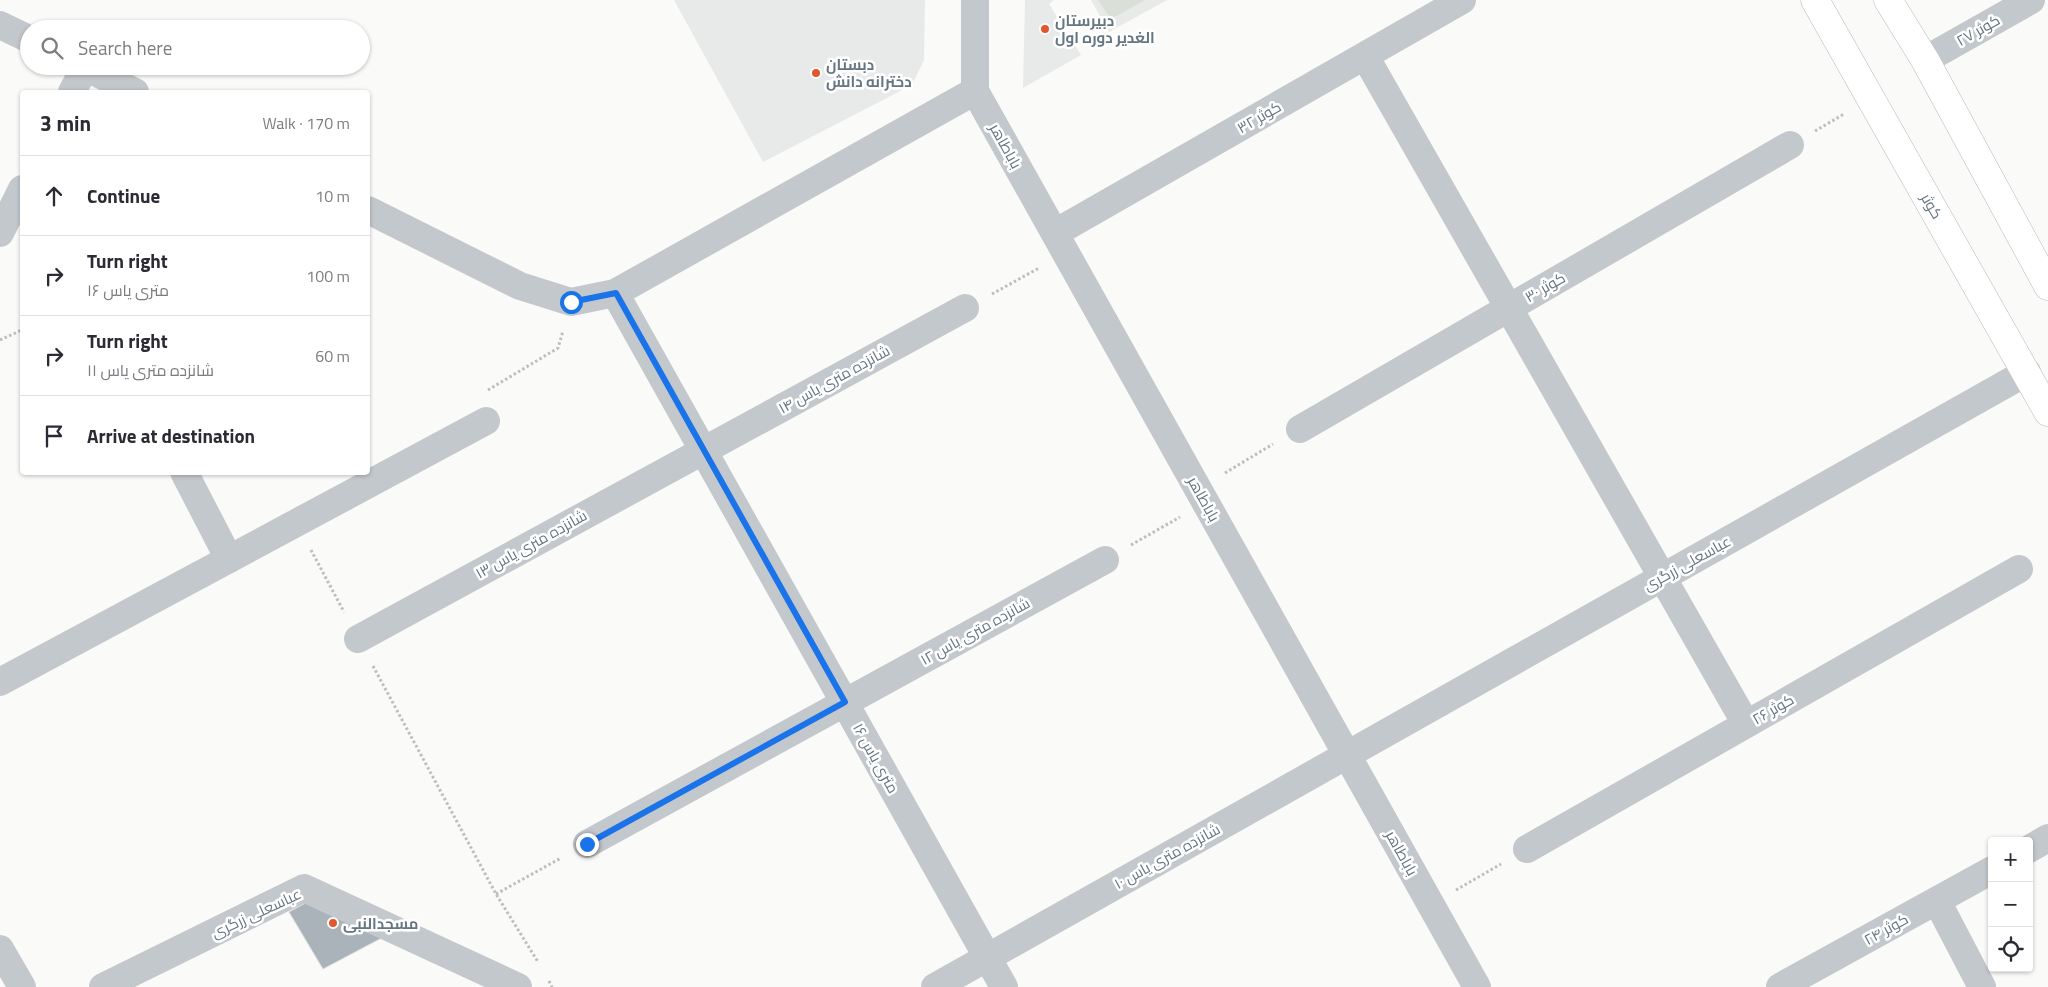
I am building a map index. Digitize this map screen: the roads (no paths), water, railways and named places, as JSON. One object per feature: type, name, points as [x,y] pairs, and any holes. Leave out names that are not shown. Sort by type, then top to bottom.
[{"type":"main road","name":"کوثر","points":[[1815,0],[2048,412]]},
{"type":"main road","points":[[1888,0],[1925,60],[2048,286]]},
{"type":"street","name":"باباطاهر","points":[[975,0],[975,91],[1477,987]]},
{"type":"street","name":"کوثر ۳۲","points":[[1060,243],[1365,56],[1462,0]]},
{"type":"street","name":"کوثر ۲۷","points":[[1925,60],[2030,0]]},
{"type":"street","points":[[1,26],[20,35]]},
{"type":"street","points":[[1365,56],[1746,724]]},
{"type":"street","points":[[73,90],[80,75]]},
{"type":"street","points":[[100,75],[131,90]]},
{"type":"street","points":[[370,211],[520,286],[571,302],[616,293],[975,91]]},
{"type":"street","name":"کوثر ۳۰","points":[[1300,429],[1790,145]]},
{"type":"street","points":[[0,233],[20,193]]},
{"type":"street","name":"۱۶ متری یاس","points":[[616,293],[1004,987]]},
{"type":"street","name":"شانزده متری یاس ۱۴","points":[[704,450],[965,308]]},
{"type":"street","name":"عباسعلی زرگری","points":[[1347,755],[2027,372]]},
{"type":"street","points":[[0,682],[486,421]]},
{"type":"street","name":"شانزده متری یاس ۱۳","points":[[358,638],[704,450]]},
{"type":"street","points":[[186,475],[229,558]]},
{"type":"street","name":"شانزده متری یاس ۱۲","points":[[587,844],[1105,560]]},
{"type":"street","name":"کوثر ۲۶","points":[[1528,849],[2019,569]]},
{"type":"street","name":"شانزده متری یاس ۱۰","points":[[935,987],[1347,755]]},
{"type":"street","points":[[2033,847],[2048,838]]},
{"type":"street","name":"کوثر ۲۴","points":[[1780,987],[1988,872]]},
{"type":"street","name":"عباسعلی زرگری","points":[[103,987],[304,888],[518,987]]},
{"type":"street","points":[[1937,901],[1982,987]]},
{"type":"street","points":[[0,949],[22,987]]},
{"type":"place","name":"دبیرستان الغدیر دوره اول","points":[[1045,29]]},
{"type":"place","name":"دبستان دخترانه دانش","points":[[816,73]]},
{"type":"place","name":"مسجدالنبی","points":[[333,923]]}]
